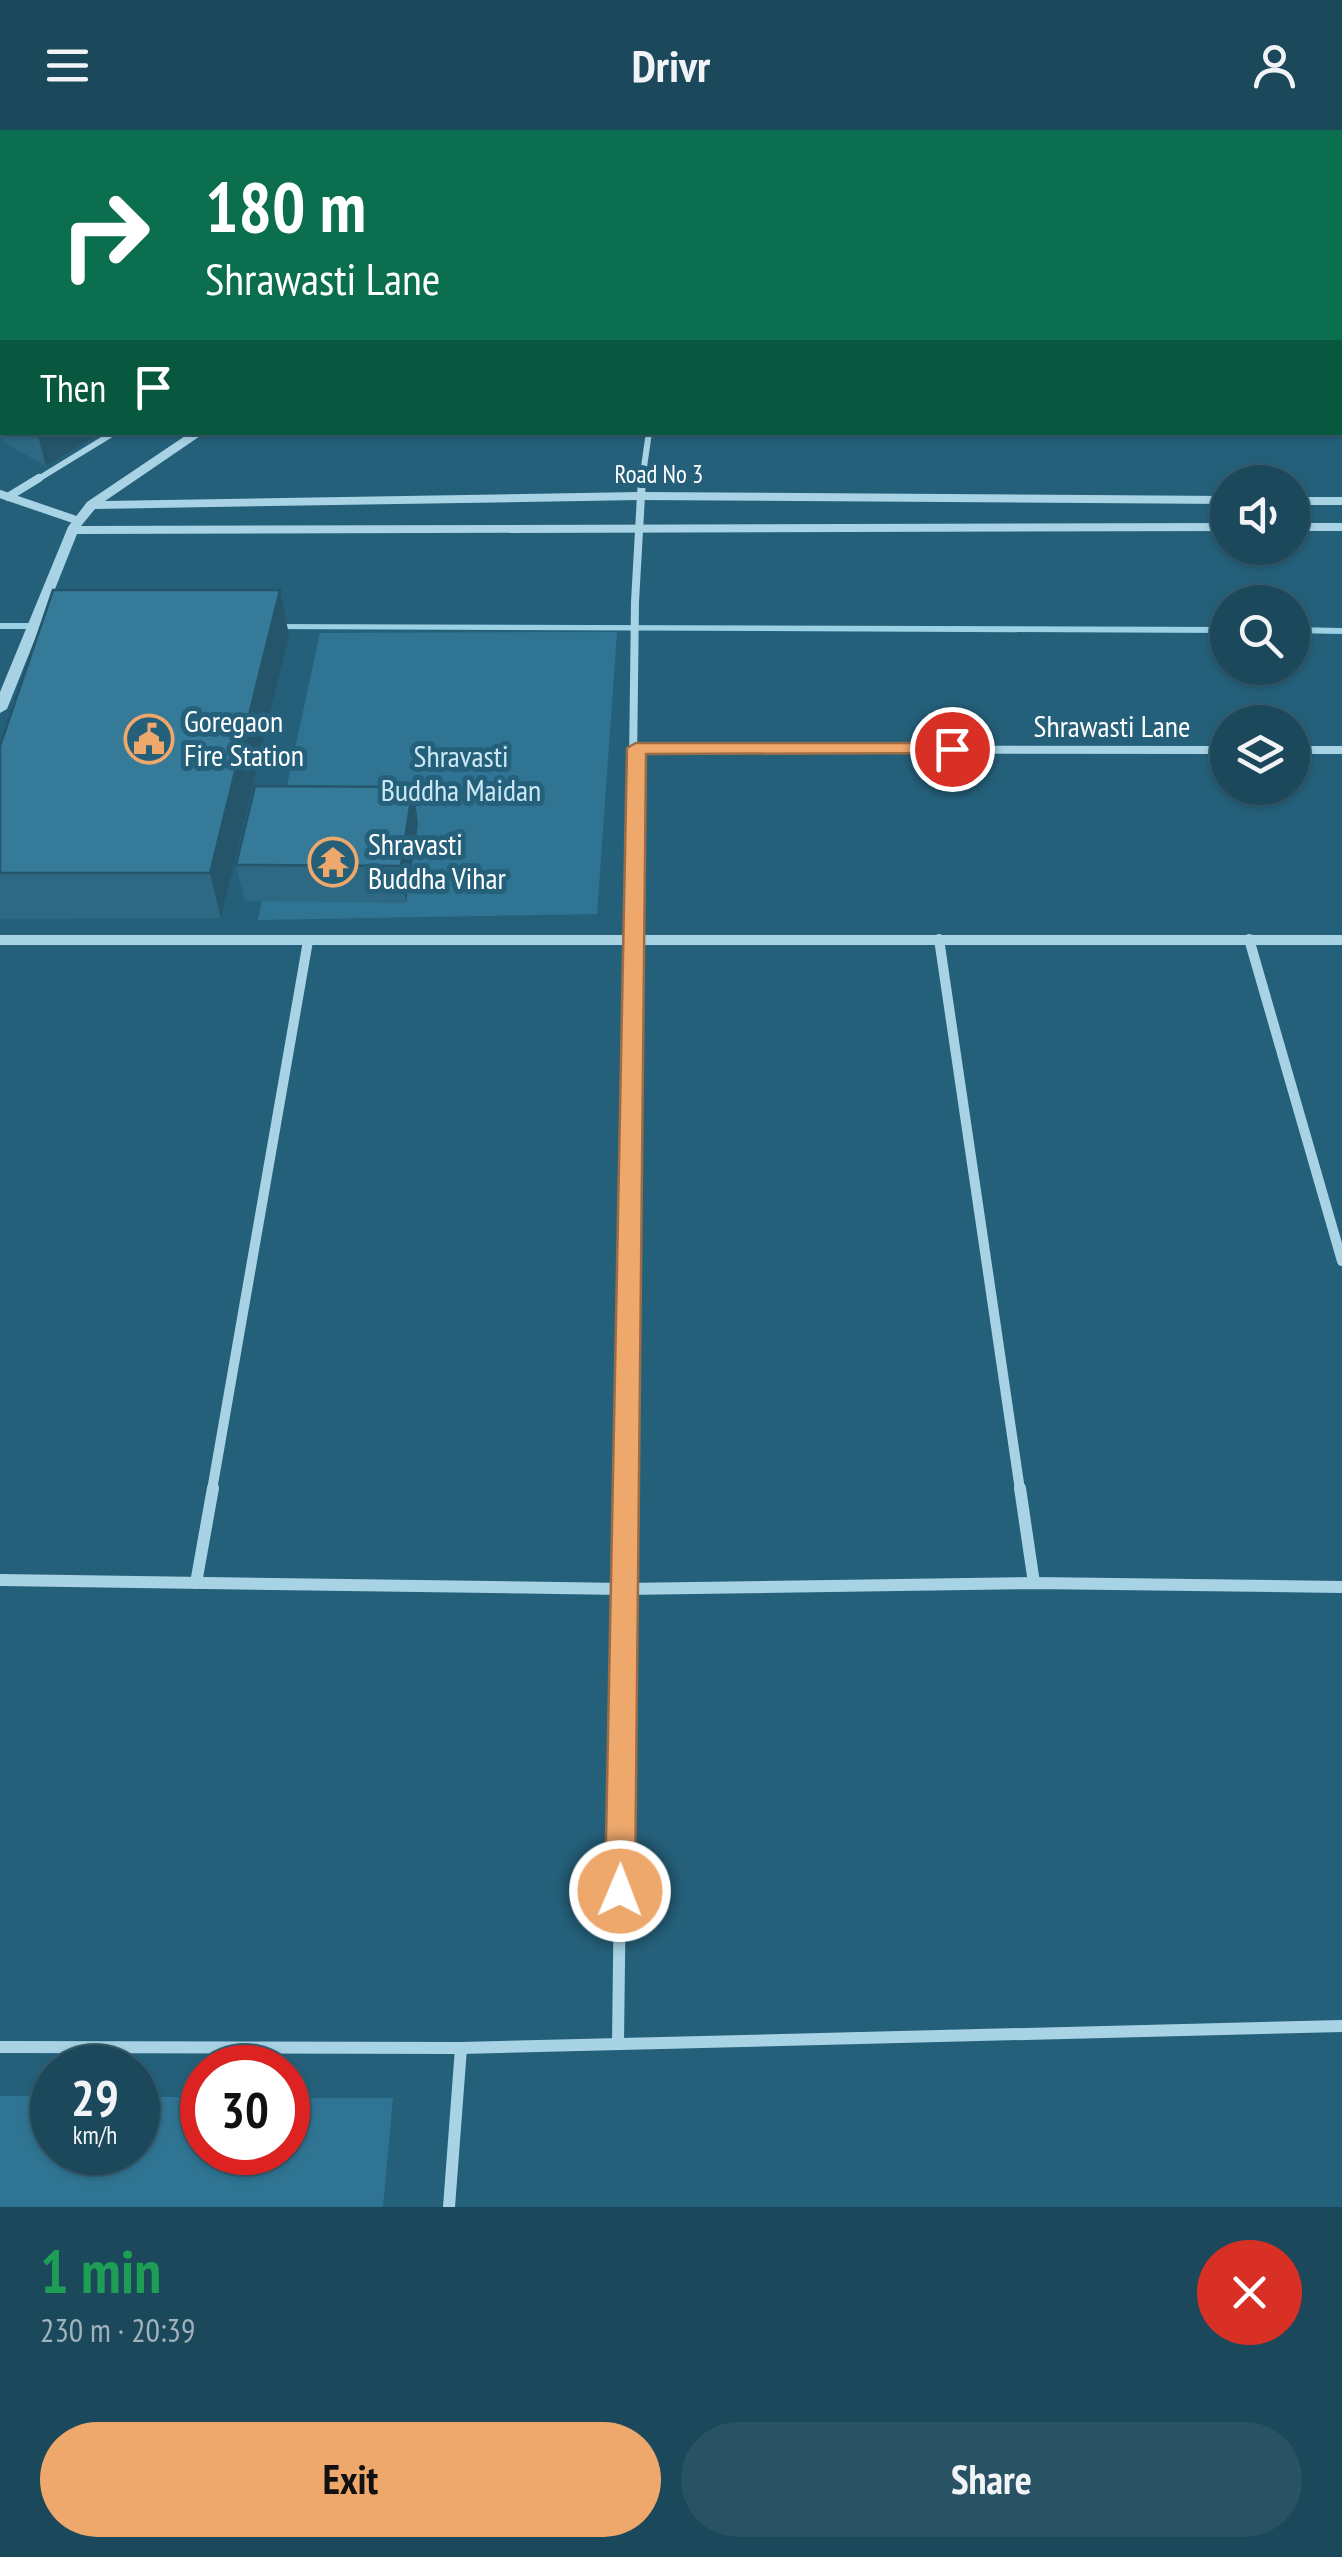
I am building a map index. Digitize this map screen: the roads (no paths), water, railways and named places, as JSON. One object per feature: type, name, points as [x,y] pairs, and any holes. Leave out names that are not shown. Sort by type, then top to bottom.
[{"type":"street","points":[[4,495],[110,435]]},
{"type":"street","points":[[1,706],[7,676],[30,635],[76,525],[91,505],[196,435]]},
{"type":"street","points":[[618,2042],[635,602],[640,496],[649,435]]},
{"type":"street","points":[[4,495],[76,525],[1210,527]]},
{"type":"street","name":"Road No 3","points":[[91,505],[640,496],[1210,500]]},
{"type":"street","points":[[1310,501],[1342,501]]},
{"type":"street","points":[[1310,527],[1342,527]]},
{"type":"street","name":"Shrawasti Lane","points":[[636,748],[1210,750]]},
{"type":"street","points":[[1310,750],[1342,750]]},
{"type":"street","points":[[938,939],[1034,1583]]},
{"type":"street","points":[[0,940],[1342,940]]},
{"type":"street","points":[[1249,940],[1342,1261]]},
{"type":"street","points":[[196,1584],[308,941]]},
{"type":"street","points":[[0,1580],[624,1589],[1034,1583],[1342,1587]]},
{"type":"street","points":[[0,2047],[460,2048],[1342,2026]]},
{"type":"street","points":[[449,2207],[460,2048]]},
{"type":"waterway","points":[[0,626],[44,626]]},
{"type":"waterway","points":[[267,627],[1210,630]]},
{"type":"waterway","points":[[1310,630],[1342,631]]},
{"type":"place","name":"Goregaon Fire Station","points":[[149,739]]},
{"type":"place","name":"Shravasti Buddha Vihar","points":[[333,862]]},
{"type":"park label","name":"Shravasti Buddha Maidan","points":[[461,774]]}]
